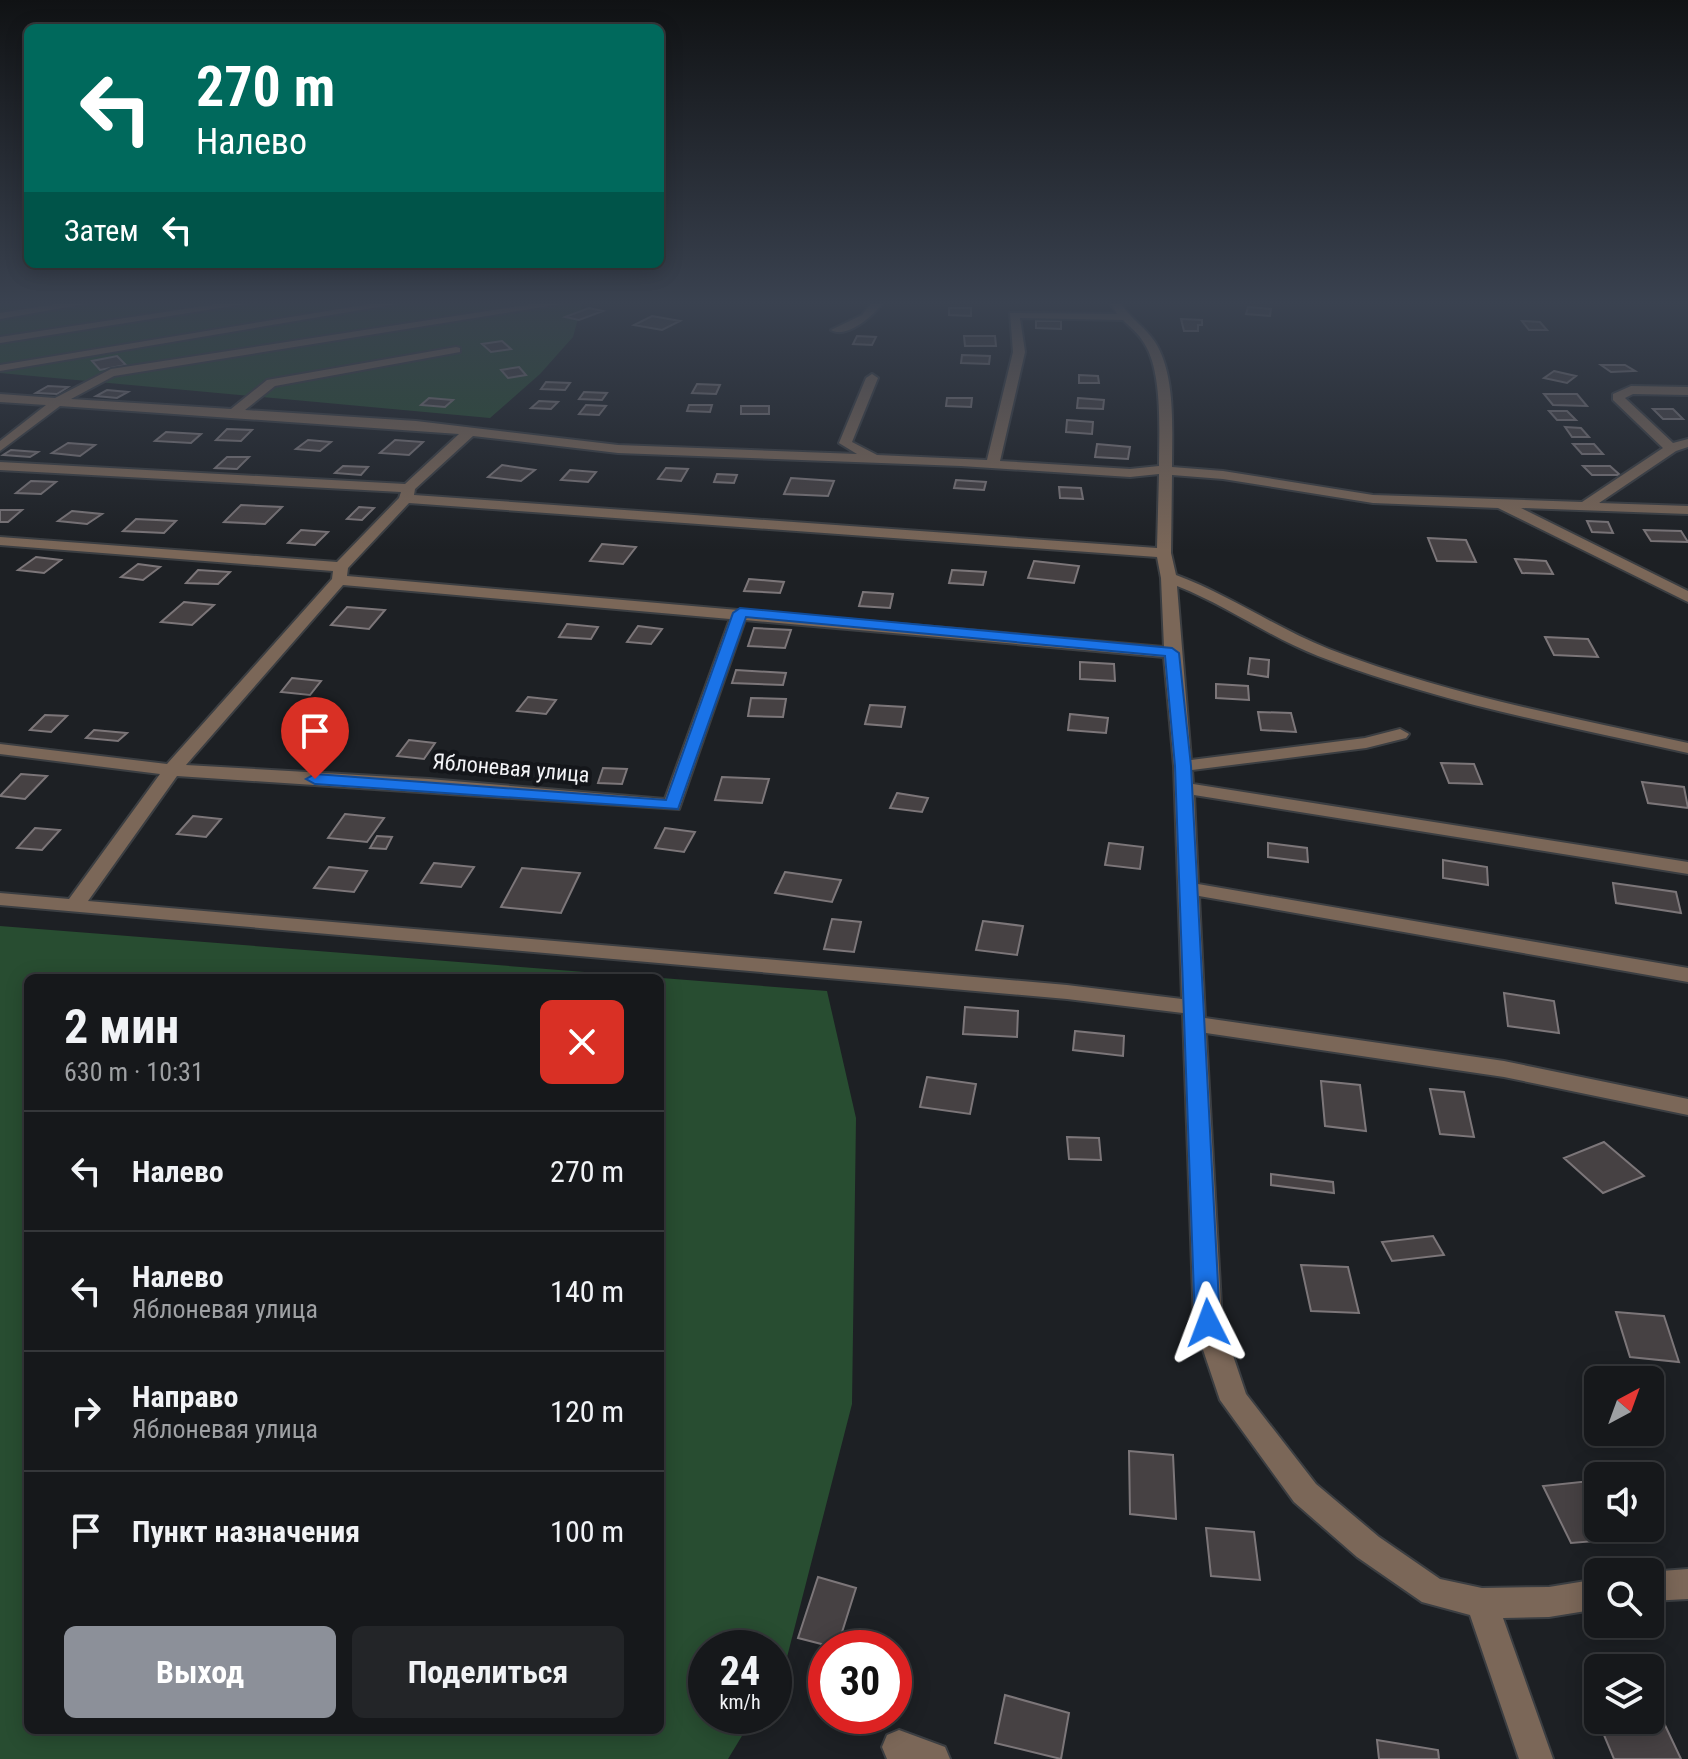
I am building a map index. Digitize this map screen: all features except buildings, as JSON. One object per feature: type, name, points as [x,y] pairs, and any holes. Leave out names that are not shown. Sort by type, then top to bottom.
[{"type":"street","points":[[0,447],[60,400],[86,386]]},
{"type":"street","points":[[236,411],[267,386]]},
{"type":"street","points":[[869,386],[845,443],[867,456],[1130,473],[1164,470],[1223,475],[1373,499],[1588,504],[1688,510]]},
{"type":"street","points":[[993,464],[1011,386]]},
{"type":"street","points":[[1158,386],[1164,470],[1164,553],[1169,578],[1172,653],[1183,766],[1186,888],[1208,1323],[1234,1400],[1305,1493],[1368,1547],[1433,1592],[1482,1603],[1549,1602],[1584,1596]]},
{"type":"street","points":[[1671,448],[1617,397],[1631,390],[1688,391]]},
{"type":"street","points":[[0,398],[236,411],[470,431],[618,449],[961,462]]},
{"type":"street","points":[[74,906],[172,770],[407,494],[470,431]]},
{"type":"street","points":[[1588,504],[1671,448],[1688,443]]},
{"type":"street","points":[[0,466],[407,494],[1164,553]]},
{"type":"street","points":[[1496,502],[1688,597]]},
{"type":"street","points":[[0,541],[1172,653]]},
{"type":"street","points":[[1169,578],[1208,591],[1319,650],[1387,674],[1493,705],[1688,748]]},
{"type":"street","name":"Яблоневая улица","points":[[0,749],[172,770],[429,785],[672,805],[740,613]]},
{"type":"street","points":[[1183,766],[1366,743],[1400,734]]},
{"type":"street","points":[[1183,788],[1688,868]]},
{"type":"street","points":[[1186,888],[1688,975]]},
{"type":"street","points":[[0,899],[1067,992],[1600,1085],[1688,1107]]},
{"type":"street","points":[[1664,1585],[1688,1584]]},
{"type":"street","points":[[1482,1603],[1536,1759]]},
{"type":"street","points":[[899,1747],[933,1759]]},
{"type":"green space","points":[[142,386],[526,386],[490,418]]},
{"type":"green space","points":[[0,926],[611,974],[24,974],[24,1734],[664,1734],[664,978],[827,991],[856,1118],[852,1404],[792,1638],[792,1630],[688,1630],[688,1734],[743,1734],[728,1759],[0,1759]]},
{"type":"route","points":[[315,779],[672,805],[740,613],[1172,653],[1183,766],[1186,888],[1208,1323]]}]
